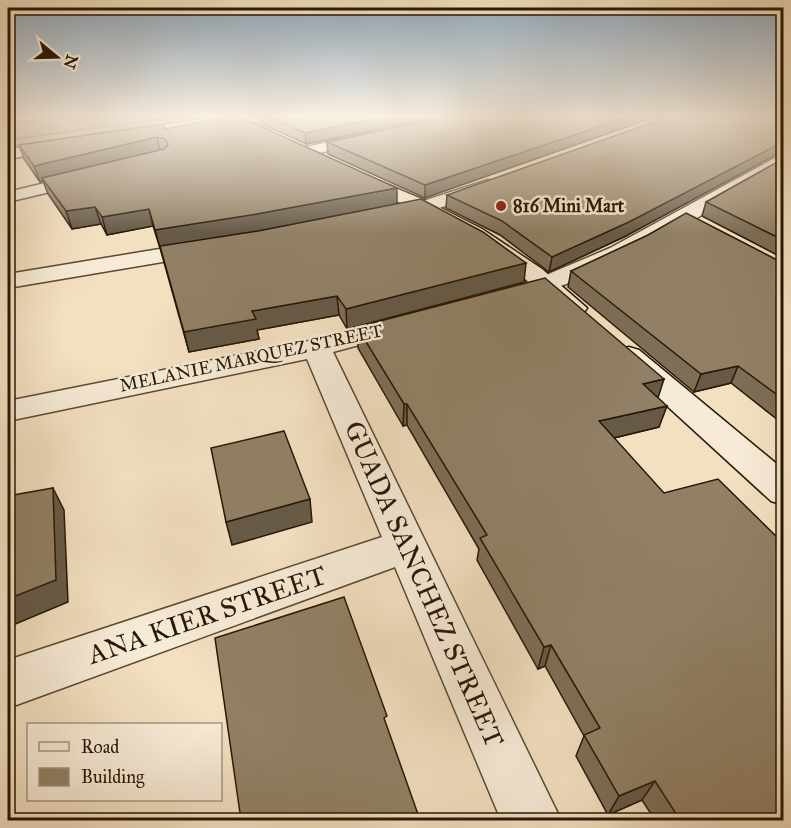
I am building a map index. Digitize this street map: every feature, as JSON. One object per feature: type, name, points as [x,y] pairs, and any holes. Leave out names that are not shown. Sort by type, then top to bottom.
[{"type":"street","points":[[310,156],[424,207],[491,242],[547,285],[783,491]]},
{"type":"street","points":[[490,300],[547,285],[635,243],[692,222],[783,158]]},
{"type":"street","points":[[8,197],[106,172]]},
{"type":"street","points":[[369,218],[424,207],[507,177]]},
{"type":"street","points":[[8,281],[225,246]]},
{"type":"street","name":"MELANIE MARQUEZ STREET","points":[[8,411],[317,348],[421,319]]},
{"type":"street","name":"GUADA SANCHEZ STREET","points":[[317,348],[531,820]]},
{"type":"street","name":"ANA KIER STREET","points":[[8,684],[407,545]]},
{"type":"building","points":[[27,156],[78,156],[34,166]]},
{"type":"building","points":[[136,156],[325,156],[397,188],[155,230],[149,209],[102,217],[95,207],[66,211],[42,178]]},
{"type":"building","points":[[358,156],[513,156],[425,185]]},
{"type":"building","points":[[559,156],[757,156],[629,222],[552,257],[502,221],[447,195]]},
{"type":"building","points":[[783,159],[783,240],[706,202]]},
{"type":"building","points":[[421,199],[483,232],[526,263],[346,309],[337,296],[252,311],[256,319],[184,332],[160,246],[258,231]]},
{"type":"building","points":[[686,213],[783,263],[783,399],[738,366],[701,374],[571,271],[648,235]]},
{"type":"building","points":[[545,278],[664,379],[643,384],[667,406],[599,421],[664,493],[718,479],[783,543],[783,820],[680,820],[655,781],[619,796],[584,735],[600,728],[551,645],[544,647],[480,538],[487,535],[357,327]]},
{"type":"building","points":[[284,431],[310,499],[226,522],[211,448]]},
{"type":"building","points":[[53,488],[56,580],[8,599],[8,496]]},
{"type":"building","points":[[344,597],[387,716],[384,718],[420,820],[241,820],[215,638]]},
{"type":"place","name":"816 Mini Mart","points":[[501,206]]}]
